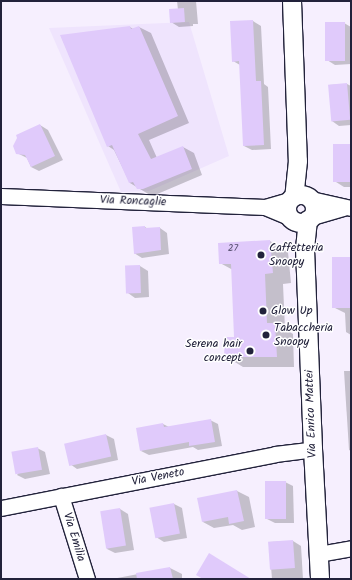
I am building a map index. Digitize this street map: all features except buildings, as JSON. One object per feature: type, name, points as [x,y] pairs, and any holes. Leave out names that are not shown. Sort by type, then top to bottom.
[{"type":"street","points":[[292,1],[301,209],[349,208]]},
{"type":"street","name":"Via Roncaglie","points":[[1,196],[301,209]]},
{"type":"street","name":"Via Enrico Mattei","points":[[301,209],[305,249],[312,449],[320,579]]},
{"type":"street","name":"Via Veneto","points":[[2,504],[60,496],[275,454],[312,449]]},
{"type":"street","name":"Via Emilia","points":[[60,496],[87,579]]},
{"type":"street","points":[[318,554],[351,548]]},
{"type":"shaded area","points":[[189,22],[229,156],[149,191],[121,192],[49,28]]},
{"type":"place","name":"Caffetteria Snoopy","points":[[261,255]]},
{"type":"place","name":"Glow Up","points":[[263,311]]},
{"type":"place","name":"Tabaccheria Snoopy","points":[[266,335]]},
{"type":"place","name":"Serena hair concept","points":[[250,351]]}]
